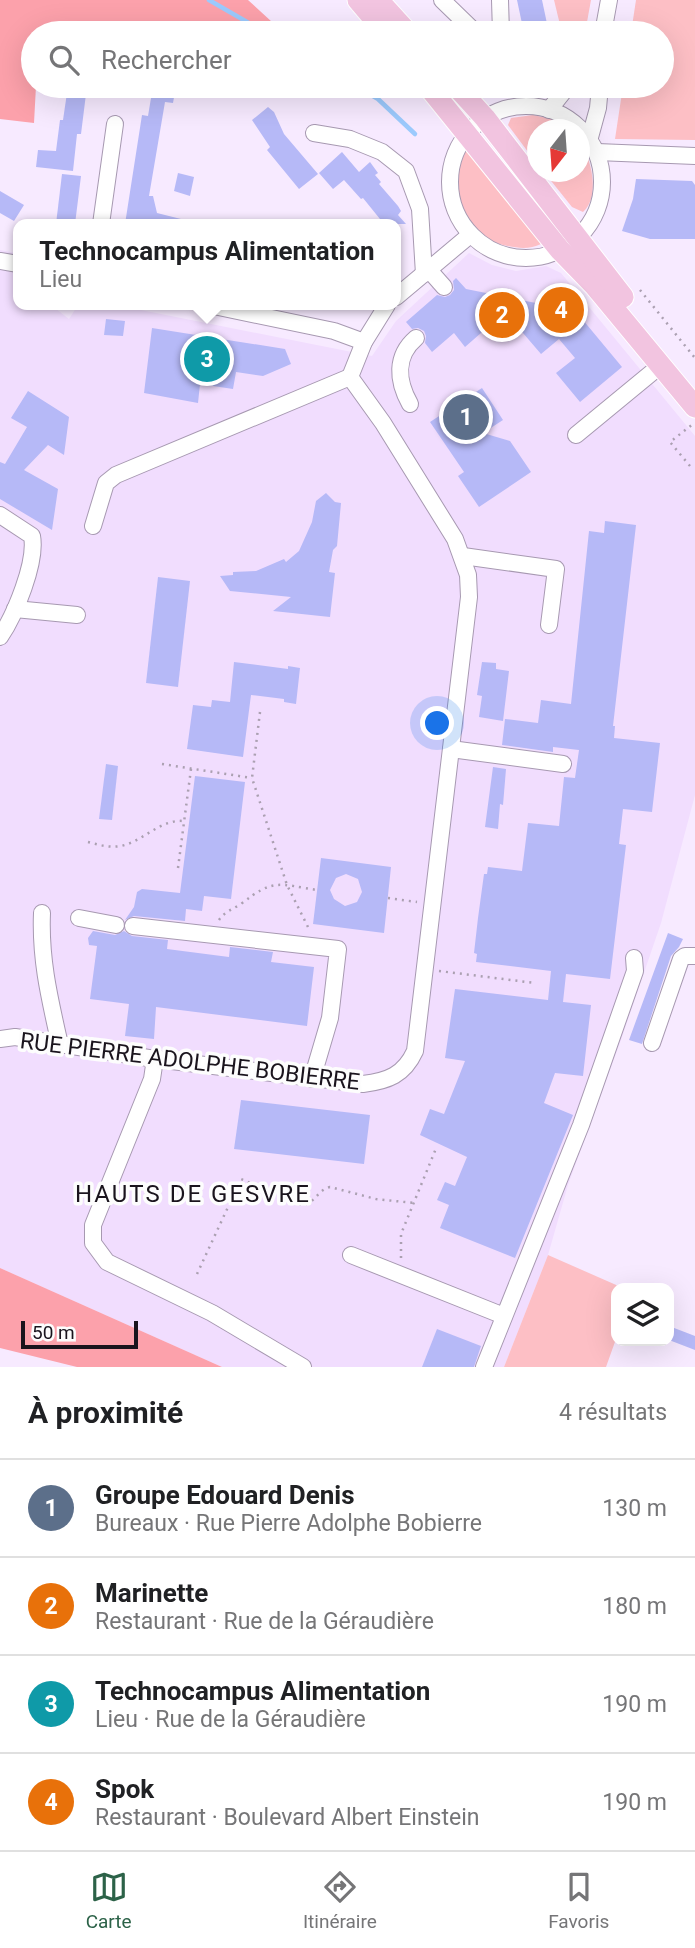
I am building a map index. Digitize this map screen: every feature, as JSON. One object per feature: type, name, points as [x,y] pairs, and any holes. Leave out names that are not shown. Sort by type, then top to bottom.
[{"type":"main road","points":[[358,0],[376,21]]},
{"type":"main road","points":[[378,0],[397,21]]},
{"type":"main road","points":[[438,98],[467,134],[695,385]]},
{"type":"main road","points":[[467,98],[485,118],[596,286],[695,407]]},
{"type":"street","points":[[442,0],[464,21]]},
{"type":"street","points":[[500,0],[501,21]]},
{"type":"street","points":[[605,21],[609,0]]},
{"type":"street","points":[[549,110],[558,98]]},
{"type":"street","points":[[593,147],[599,98]]},
{"type":"street","points":[[523,107],[549,110],[575,125],[593,147],[601,172],[601,193],[589,224],[568,245],[541,257],[522,258],[500,253],[470,235],[453,205],[450,182],[456,152],[467,134],[485,118],[500,111],[523,107]]},
{"type":"street","points":[[102,219],[115,124]]},
{"type":"street","points":[[314,134],[349,139],[382,152],[407,171],[420,209],[427,272],[444,287]]},
{"type":"street","points":[[593,147],[695,156]]},
{"type":"street","points":[[401,293],[470,235]]},
{"type":"street","points":[[233,310],[334,331],[363,342]]},
{"type":"street","points":[[93,526],[106,483],[116,475],[351,377],[363,342],[384,310]]},
{"type":"street","points":[[410,404],[403,392],[399,374],[406,351],[416,338]]},
{"type":"street","points":[[576,435],[661,365]]},
{"type":"street","name":"RUE PIERRE ADOLPHE BOBIERRE","points":[[0,1039],[15,1038],[155,1059],[363,1084],[381,1082],[397,1076],[409,1065],[415,1051],[425,969],[469,597],[468,575],[455,539],[351,377]]},
{"type":"street","points":[[0,514],[32,536],[34,545],[15,609],[0,636]]},
{"type":"street","points":[[463,556],[555,569],[549,625]]},
{"type":"street","points":[[15,609],[76,615]]},
{"type":"street","points":[[451,749],[563,764]]},
{"type":"street","points":[[42,913],[41,945],[44,971],[60,1045]]},
{"type":"street","points":[[79,918],[125,926],[338,949],[330,1018],[312,1079]]},
{"type":"street","points":[[652,1043],[681,959],[695,956]]},
{"type":"street","points":[[484,1367],[581,1125],[635,971],[634,958]]},
{"type":"street","points":[[155,1059],[152,1079],[93,1226],[93,1243],[107,1262],[212,1313],[303,1367]]},
{"type":"street","points":[[351,1255],[504,1316]]},
{"type":"path","points":[[690,466],[670,442],[695,423]]},
{"type":"path","points":[[260,712],[251,778],[287,886],[310,930],[312,946]]},
{"type":"path","points":[[162,764],[251,778]]},
{"type":"path","points":[[178,868],[191,769]]},
{"type":"path","points":[[88,842],[122,846],[167,823],[184,821]]},
{"type":"path","points":[[211,935],[222,916],[268,885],[317,890]]},
{"type":"path","points":[[387,898],[417,902]]},
{"type":"path","points":[[425,969],[535,983]]},
{"type":"path","points":[[396,1273],[401,1259],[401,1234],[437,1146]]},
{"type":"path","points":[[197,1274],[241,1179],[302,1205],[309,1204],[322,1189],[330,1187],[376,1199],[414,1203]]},
{"type":"shaded area","points":[[0,0],[248,0],[271,21],[21,21],[21,98],[35,98],[34,123],[0,119]]},
{"type":"shaded area","points":[[554,0],[591,0],[587,21],[559,21]]},
{"type":"shaded area","points":[[636,0],[695,0],[695,140],[615,139],[621,98],[674,98],[674,21],[633,21]]},
{"type":"shaded area","points":[[533,115],[552,119],[527,119],[527,151],[508,125],[511,118]]},
{"type":"shaded area","points":[[467,151],[541,244],[522,248],[503,245],[477,231],[468,221],[461,210],[455,183],[462,154]]},
{"type":"shaded area","points":[[590,164],[592,197],[583,212],[572,207],[552,182],[590,182]]},
{"type":"shaded area","points":[[0,250],[13,252],[13,310],[57,310],[69,319],[75,310],[141,310],[372,356],[396,321],[469,253],[492,265],[516,271],[546,266],[561,273],[695,436],[695,795],[661,923],[568,1185],[548,1255],[504,1367],[222,1367],[0,1268]]},
{"type":"shaded area","points":[[548,1255],[612,1283],[611,1346],[614,1346],[606,1367],[504,1367]]},
{"type":"shaded area","points":[[0,1268],[222,1367],[77,1367],[0,1348]]},
{"type":"building","points":[[517,0],[542,0],[546,21],[521,21]]},
{"type":"building","points":[[66,98],[86,98],[81,134],[77,134],[73,171],[36,167],[38,150],[56,151],[60,120],[63,120]]},
{"type":"building","points":[[151,98],[174,98],[173,103],[165,102],[149,196],[153,196],[157,213],[181,219],[126,219],[142,115],[148,116]]},
{"type":"building","points":[[268,107],[274,112],[284,134],[318,174],[299,189],[267,150],[270,147],[252,120]]},
{"type":"building","points":[[342,152],[359,172],[370,162],[378,173],[375,175],[381,182],[379,184],[398,206],[401,211],[398,215],[406,224],[401,224],[401,219],[380,219],[344,180],[333,189],[319,173]]},
{"type":"building","points":[[178,173],[194,177],[190,196],[174,191]]},
{"type":"building","points":[[62,174],[81,176],[76,219],[57,219]]},
{"type":"building","points":[[636,179],[692,181],[695,185],[695,239],[650,239],[622,231],[633,199]]},
{"type":"building","points":[[0,191],[24,205],[13,220],[0,213]]},
{"type":"building","points":[[456,278],[466,289],[541,304],[558,290],[622,367],[580,402],[556,373],[575,358],[559,339],[541,354],[505,312],[465,347],[454,333],[432,352],[425,343],[424,331],[412,329],[406,322],[437,295],[450,295],[454,290],[453,281]]},
{"type":"building","points":[[106,319],[125,321],[123,336],[104,335]]},
{"type":"building","points":[[152,328],[285,349],[291,364],[263,376],[236,372],[233,389],[200,384],[198,403],[144,393]]},
{"type":"building","points":[[482,388],[503,420],[483,433],[510,441],[531,472],[479,507],[458,476],[464,472],[430,422]]},
{"type":"building","points":[[28,391],[69,417],[64,455],[48,445],[24,470],[58,489],[52,530],[0,499],[0,462],[5,464],[27,427],[11,418]]},
{"type":"building","points":[[326,493],[335,502],[341,503],[337,546],[333,550],[329,572],[335,573],[330,617],[273,611],[291,597],[230,591],[220,576],[233,575],[233,572],[256,571],[284,559],[286,562],[299,551],[312,522],[316,501]]},
{"type":"building","points":[[605,521],[636,525],[613,726],[614,738],[660,743],[652,812],[623,809],[619,844],[626,845],[610,979],[566,974],[563,1002],[591,1005],[583,1076],[555,1073],[544,1103],[573,1115],[515,1258],[440,1228],[449,1205],[437,1200],[445,1182],[455,1186],[467,1157],[420,1135],[430,1109],[444,1114],[465,1061],[445,1058],[455,989],[548,1000],[551,971],[476,962],[477,954],[474,953],[478,918],[484,874],[487,874],[488,867],[522,871],[528,823],[559,826],[564,777],[575,778],[579,750],[553,747],[553,752],[502,745],[505,719],[538,723],[541,700],[571,704],[589,531],[604,533]]},
{"type":"building","points":[[158,577],[190,581],[178,687],[146,683]]},
{"type":"building","points":[[234,662],[300,668],[296,704],[284,702],[284,699],[251,695],[243,757],[187,749],[193,705],[211,707],[212,700],[230,702]]},
{"type":"building","points":[[482,662],[496,663],[496,669],[509,671],[503,721],[479,717],[482,696],[477,695]]},
{"type":"building","points":[[106,764],[118,766],[112,820],[99,819]]},
{"type":"building","points":[[493,767],[506,769],[498,829],[485,827]]},
{"type":"building","points":[[195,776],[245,782],[231,899],[204,896],[202,911],[186,909],[185,921],[134,916],[125,920],[134,907],[137,892],[142,889],[180,893]]},
{"type":"building","points":[[321,858],[391,867],[384,933],[313,924]],"holes":[[[346,874],[358,879],[362,892],[357,902],[345,906],[334,899],[330,890],[336,878]]]},
{"type":"building","points":[[93,931],[115,935],[124,931],[132,936],[168,940],[167,949],[229,957],[230,947],[273,952],[271,962],[314,967],[307,1026],[156,1007],[154,1039],[125,1036],[129,1004],[90,999],[97,946],[89,945],[88,938]]},
{"type":"building","points":[[668,933],[683,939],[671,956],[642,1044],[629,1040]]},
{"type":"building","points":[[241,1100],[370,1115],[364,1164],[234,1149]]},
{"type":"building","points":[[674,1328],[695,1336],[695,1350],[674,1342]]},
{"type":"building","points":[[437,1329],[481,1346],[474,1367],[422,1367]]},
{"type":"waterway","points":[[209,0],[245,21]]},
{"type":"waterway","points":[[376,98],[415,134]]},
{"type":"place","name":"Spok","points":[[561,310]]},
{"type":"place","name":"Marinette","points":[[502,315]]},
{"type":"place","name":"Technocampus Alimentation","points":[[207,359]]},
{"type":"place","name":"Groupe Edouard Denis","points":[[466,417]]},
{"type":"district","name":"HAUTS DE GESVRE","points":[[193,1194]]}]
